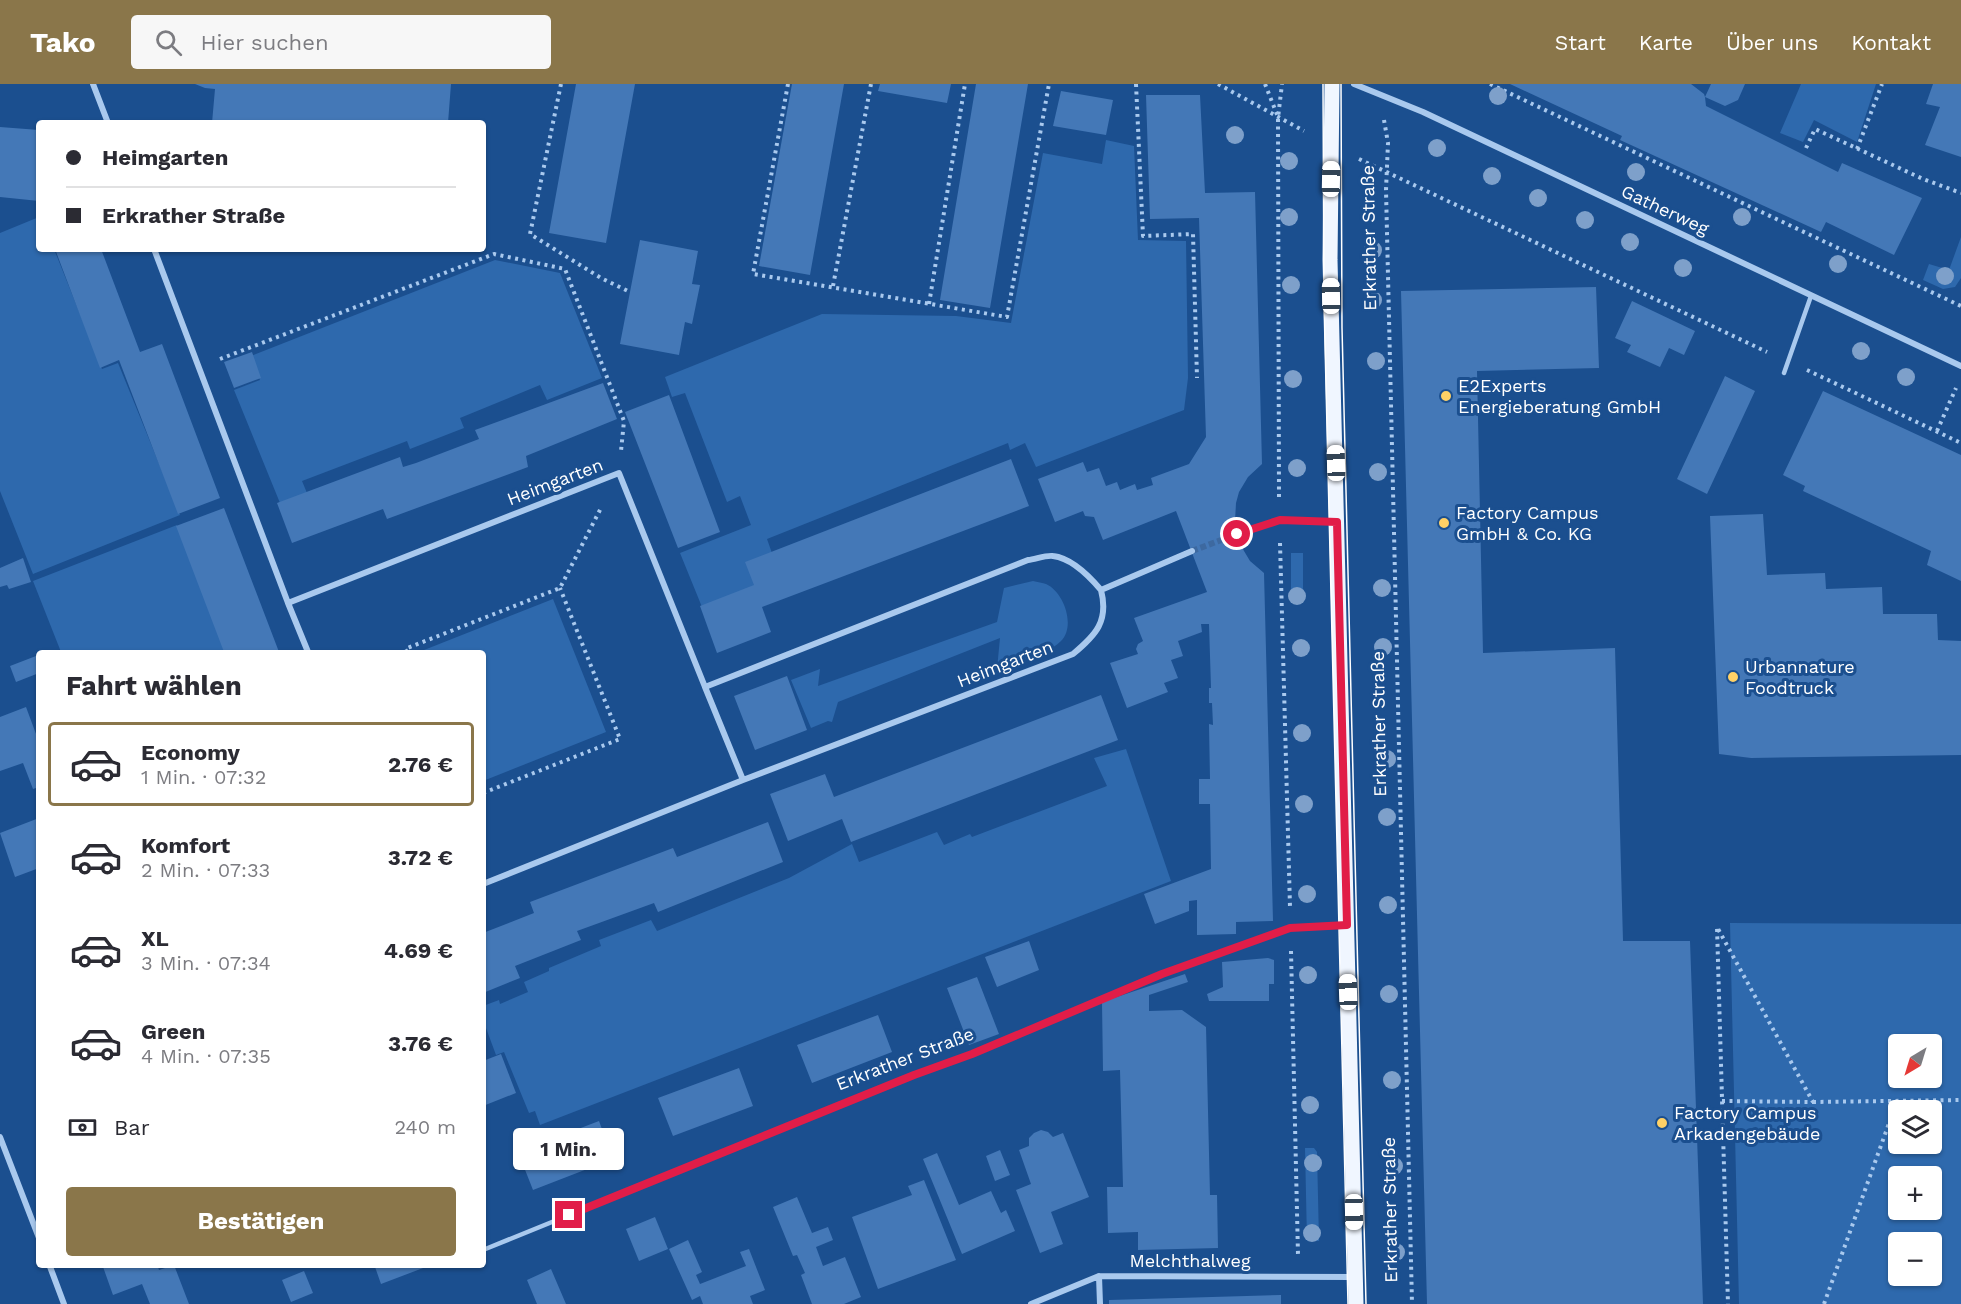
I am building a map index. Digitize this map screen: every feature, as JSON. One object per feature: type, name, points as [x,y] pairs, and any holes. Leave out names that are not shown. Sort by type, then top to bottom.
[{"type":"main road","name":"Erkrather Straße","points":[[1332,84],[1330,260],[1356,1304]]},
{"type":"street","points":[[93,84],[107,120]]},
{"type":"street","name":"Gatherweg","points":[[1354,84],[1423,112],[1961,366]]},
{"type":"street","points":[[155,252],[307,650]]},
{"type":"street","name":"Heimgarten","points":[[288,603],[619,473],[743,780]]},
{"type":"street","points":[[1237,534],[1280,520],[1337,522]]},
{"type":"street","points":[[705,687],[1028,560],[1053,556],[1089,575],[1101,590],[1192,551]]},
{"type":"street","name":"Heimgarten","points":[[486,883],[743,780],[1073,654],[1091,639],[1100,625],[1105,604],[1101,590]]},
{"type":"street","points":[[0,1137],[36,1230]]},
{"type":"street","points":[[50,1268],[64,1304]]},
{"type":"street","points":[[1099,1276],[1100,1304]]},
{"type":"street","name":"Melchthalweg","points":[[1031,1304],[1099,1276],[1355,1277]]},
{"type":"lane","points":[[1784,373],[1811,296]]},
{"type":"lane","name":"Erkrather Straße","points":[[486,1249],[914,1075],[972,1054],[1162,974],[1290,928],[1347,925]]},
{"type":"path","points":[[561,84],[530,234],[601,278],[630,292]]},
{"type":"path","points":[[788,84],[753,274],[1007,317],[1049,84]]},
{"type":"path","points":[[833,286],[871,84]]},
{"type":"path","points":[[929,304],[965,84]]},
{"type":"path","points":[[1136,84],[1143,236],[1193,234],[1197,378]]},
{"type":"path","points":[[1218,84],[1294,126]]},
{"type":"path","points":[[1265,84],[1278,118]]},
{"type":"path","points":[[1280,507],[1278,118],[1282,84]]},
{"type":"path","points":[[1490,84],[1961,306]]},
{"type":"path","points":[[1857,149],[1882,84]]},
{"type":"path","points":[[1806,148],[1815,129],[1923,179],[1961,193]]},
{"type":"path","name":"Erkrather Straße","points":[[1388,143],[1412,1304]]},
{"type":"path","points":[[1369,164],[1961,443]]},
{"type":"path","points":[[198,369],[248,346],[494,254],[565,269],[624,421],[619,473],[560,588],[406,650]]},
{"type":"path","points":[[1937,431],[1956,389]]},
{"type":"path","points":[[486,792],[620,739],[560,588]]},
{"type":"path","points":[[1728,1304],[1717,927],[1813,1102]]},
{"type":"path","points":[[1942,1100],[1961,1100]]},
{"type":"path","points":[[1722,1101],[1888,1101]]},
{"type":"path","points":[[1824,1304],[1888,1126]]},
{"type":"shaded area","points":[[1801,84],[1876,84],[1857,142],[1814,120],[1803,142],[1780,133]]},
{"type":"shaded area","points":[[1106,140],[1134,146],[1138,240],[1186,241],[1188,378],[1184,410],[1036,467],[1025,443],[1010,450],[1008,443],[767,539],[773,556],[756,585],[702,607],[680,553],[751,525],[740,496],[727,502],[685,393],[672,397],[665,377],[822,314],[956,316],[1011,323],[1043,153],[1102,164]]},
{"type":"shaded area","points":[[36,218],[36,252],[55,252],[102,369],[118,363],[180,515],[33,574],[0,491],[0,233]]},
{"type":"shaded area","points":[[1961,237],[1961,278],[1955,287],[1943,289],[1923,280],[1929,264],[1949,270]]},
{"type":"shaded area","points":[[495,260],[560,273],[602,378],[547,400],[540,385],[460,418],[464,428],[410,449],[407,441],[302,481],[307,493],[280,503],[234,390],[260,380],[251,356]]},
{"type":"shaded area","points":[[177,525],[225,650],[60,650],[33,581]]},
{"type":"shaded area","points":[[1291,553],[1303,553],[1303,603],[1291,603]]},
{"type":"shaded area","points":[[1033,581],[1052,588],[1058,594],[1066,610],[1068,627],[1056,646],[997,669],[1000,638],[838,702],[832,722],[828,721],[811,728],[791,680],[820,669],[818,686],[997,622],[1004,588]]},
{"type":"shaded area","points":[[553,599],[606,732],[486,780],[486,650],[424,650]]},
{"type":"shaded area","points":[[1126,749],[1171,881],[540,1125],[535,1111],[529,1113],[504,1052],[496,1055],[486,1028],[486,1005],[499,1000],[500,1004],[528,992],[524,982],[549,971],[549,968],[601,946],[599,940],[651,920],[657,931],[789,878],[852,844],[859,862],[937,832],[944,845],[970,834],[972,837],[1107,786],[1094,758]]},
{"type":"shaded area","points":[[1730,923],[1961,924],[1961,1304],[1739,1304]]},
{"type":"shaded area","points":[[1305,1148],[1314,1148],[1317,1152],[1319,1241],[1307,1241]]},
{"type":"building","points":[[195,84],[451,84],[448,120],[212,120],[215,89]]},
{"type":"building","points":[[576,84],[635,84],[606,243],[549,233]]},
{"type":"building","points":[[792,84],[844,84],[810,275],[759,266]]},
{"type":"building","points":[[880,84],[951,84],[947,103],[878,91]]},
{"type":"building","points":[[976,84],[1028,84],[990,308],[940,300]]},
{"type":"building","points":[[1510,84],[1691,84],[1704,94],[1706,106],[1838,172],[1842,163],[1922,198],[1894,255],[1826,222],[1821,232],[1620,140],[1622,136]]},
{"type":"building","points":[[1711,84],[1745,84],[1738,100],[1725,106],[1705,97]]},
{"type":"building","points":[[1933,84],[1961,84],[1961,157],[1925,145],[1940,107],[1926,104]]},
{"type":"building","points":[[1061,91],[1113,100],[1106,135],[1053,126]]},
{"type":"building","points":[[1146,95],[1200,95],[1205,193],[1255,192],[1262,464],[1248,477],[1239,492],[1235,521],[1244,551],[1250,561],[1264,573],[1273,921],[1236,922],[1236,934],[1197,935],[1197,900],[1189,901],[1189,911],[1155,924],[1144,894],[1211,869],[1210,804],[1199,804],[1199,779],[1210,779],[1209,724],[1213,725],[1212,703],[1209,703],[1209,688],[1211,688],[1209,624],[1201,624],[1202,632],[1178,641],[1183,656],[1171,660],[1178,678],[1164,683],[1168,692],[1127,708],[1110,663],[1138,654],[1136,649],[1143,641],[1134,618],[1207,592],[1176,511],[1103,540],[1094,517],[1085,516],[1083,511],[1055,522],[1038,479],[1083,462],[1087,472],[1099,468],[1106,486],[1117,482],[1120,490],[1135,484],[1137,490],[1153,485],[1151,478],[1189,464],[1206,437],[1199,218],[1150,219]]},
{"type":"building","points":[[0,127],[36,130],[36,201],[0,197]]},
{"type":"building","points":[[640,240],[698,251],[692,284],[700,285],[692,324],[685,322],[679,355],[620,344]]},
{"type":"building","points":[[56,252],[102,252],[140,352],[162,344],[220,498],[178,514],[119,360],[100,368]]},
{"type":"building","points":[[1596,287],[1599,368],[1477,371],[1483,653],[1615,648],[1623,941],[1690,941],[1703,1304],[1427,1304],[1401,291]]},
{"type":"building","points":[[1632,301],[1695,331],[1684,355],[1669,348],[1660,367],[1627,352],[1631,345],[1615,338]]},
{"type":"building","points":[[252,352],[261,378],[234,388],[224,362]]},
{"type":"building","points":[[1725,376],[1755,391],[1707,494],[1677,479]]},
{"type":"building","points":[[603,383],[617,419],[526,456],[528,467],[387,519],[383,509],[292,543],[277,503],[400,457],[403,467],[416,463],[479,439],[475,430]]},
{"type":"building","points":[[1823,391],[1961,455],[1961,581],[1927,565],[1931,551],[1803,491],[1805,486],[1783,475]]},
{"type":"building","points":[[669,395],[720,532],[678,548],[625,412]]},
{"type":"building","points":[[1011,459],[1029,506],[762,607],[771,632],[717,653],[700,606],[754,585],[745,562]]},
{"type":"building","points":[[224,508],[278,650],[223,650],[176,526]]},
{"type":"building","points":[[1763,514],[1767,575],[1825,573],[1826,589],[1882,587],[1883,614],[1937,614],[1938,640],[1961,641],[1961,755],[1751,758],[1719,754],[1710,516]]},
{"type":"building","points":[[23,558],[31,582],[9,589],[7,585],[0,587],[0,568]]},
{"type":"building","points":[[36,656],[36,674],[16,682],[10,666]]},
{"type":"building","points":[[787,676],[807,730],[755,750],[734,696]]},
{"type":"building","points":[[1101,695],[1118,740],[851,842],[842,819],[788,841],[770,794],[825,774],[834,797]]},
{"type":"building","points":[[26,707],[36,734],[36,788],[33,789],[23,763],[0,771],[0,717]]},
{"type":"building","points":[[36,819],[36,869],[15,877],[0,833]]},
{"type":"building","points":[[768,822],[783,862],[658,912],[654,903],[577,931],[581,940],[515,966],[520,978],[486,992],[486,932],[534,913],[530,902],[673,848],[677,857]]},
{"type":"building","points":[[1029,941],[1039,970],[997,987],[985,957]]},
{"type":"building","points":[[1268,958],[1274,960],[1274,984],[1269,984],[1269,1001],[1209,1001],[1207,994],[1223,987],[1222,962]]},
{"type":"building","points":[[1185,974],[1188,982],[1149,995],[1149,1011],[1182,1010],[1206,1027],[1210,1195],[1217,1195],[1218,1248],[1138,1250],[1138,1232],[1108,1233],[1107,1187],[1123,1187],[1120,1070],[1103,1071],[1102,1002]]},
{"type":"building","points":[[977,977],[999,1034],[969,1045],[947,988]]},
{"type":"building","points":[[878,1015],[892,1052],[812,1083],[797,1045]]},
{"type":"building","points":[[501,1054],[516,1093],[486,1105],[486,1060]]},
{"type":"building","points":[[739,1068],[753,1106],[673,1136],[658,1098]]},
{"type":"building","points":[[599,1121],[613,1159],[533,1190],[518,1152]]},
{"type":"building","points":[[1041,1130],[1053,1137],[1063,1133],[1089,1197],[1051,1212],[1063,1244],[1040,1253],[1016,1190],[1031,1184],[1019,1150],[1029,1146],[1029,1138]]},
{"type":"building","points":[[1000,1150],[1010,1175],[995,1181],[986,1156]]},
{"type":"building","points":[[937,1153],[959,1205],[991,1191],[1001,1213],[1006,1210],[1015,1231],[962,1254],[923,1159]]},
{"type":"building","points":[[924,1180],[956,1260],[878,1289],[852,1217],[912,1195],[908,1186]]},
{"type":"building","points":[[797,1197],[812,1233],[828,1227],[833,1240],[816,1247],[823,1266],[845,1257],[861,1297],[844,1304],[812,1304],[801,1275],[805,1273],[797,1255],[793,1256],[773,1207]]},
{"type":"building","points":[[655,1217],[668,1249],[639,1261],[626,1229]]},
{"type":"building","points":[[688,1240],[702,1272],[696,1275],[700,1284],[746,1266],[740,1252],[749,1249],[765,1290],[750,1296],[753,1304],[703,1304],[700,1296],[692,1300],[669,1249]]},
{"type":"building","points":[[103,1268],[158,1268],[159,1270],[175,1268],[189,1304],[150,1304],[142,1284],[113,1295]]},
{"type":"building","points":[[375,1268],[423,1268],[381,1284]]},
{"type":"building","points":[[551,1269],[566,1304],[537,1304],[527,1280]]},
{"type":"building","points":[[304,1271],[313,1293],[291,1302],[282,1280]]},
{"type":"building","points":[[1281,1295],[1281,1304],[1109,1304],[1109,1300]]},
{"type":"tunnel","points":[[1192,551],[1237,534]]},
{"type":"tram line","points":[[1323,84],[1324,302],[1348,1304]]},
{"type":"tram line","points":[[1341,84],[1342,328],[1366,1304]]},
{"type":"place","name":"E2Experts Energieberatung GmbH","points":[[1446,396]]},
{"type":"place","name":"Factory Campus GmbH & Co. KG","points":[[1444,523]]},
{"type":"place","name":"Urbannature Foodtruck","points":[[1733,677]]},
{"type":"place","name":"Factory Campus Arkadengebäude","points":[[1662,1123]]},
{"type":"route","points":[[569,1215],[914,1075],[972,1054],[1162,974],[1290,928],[1347,925],[1337,522],[1280,520],[1237,534]]}]
